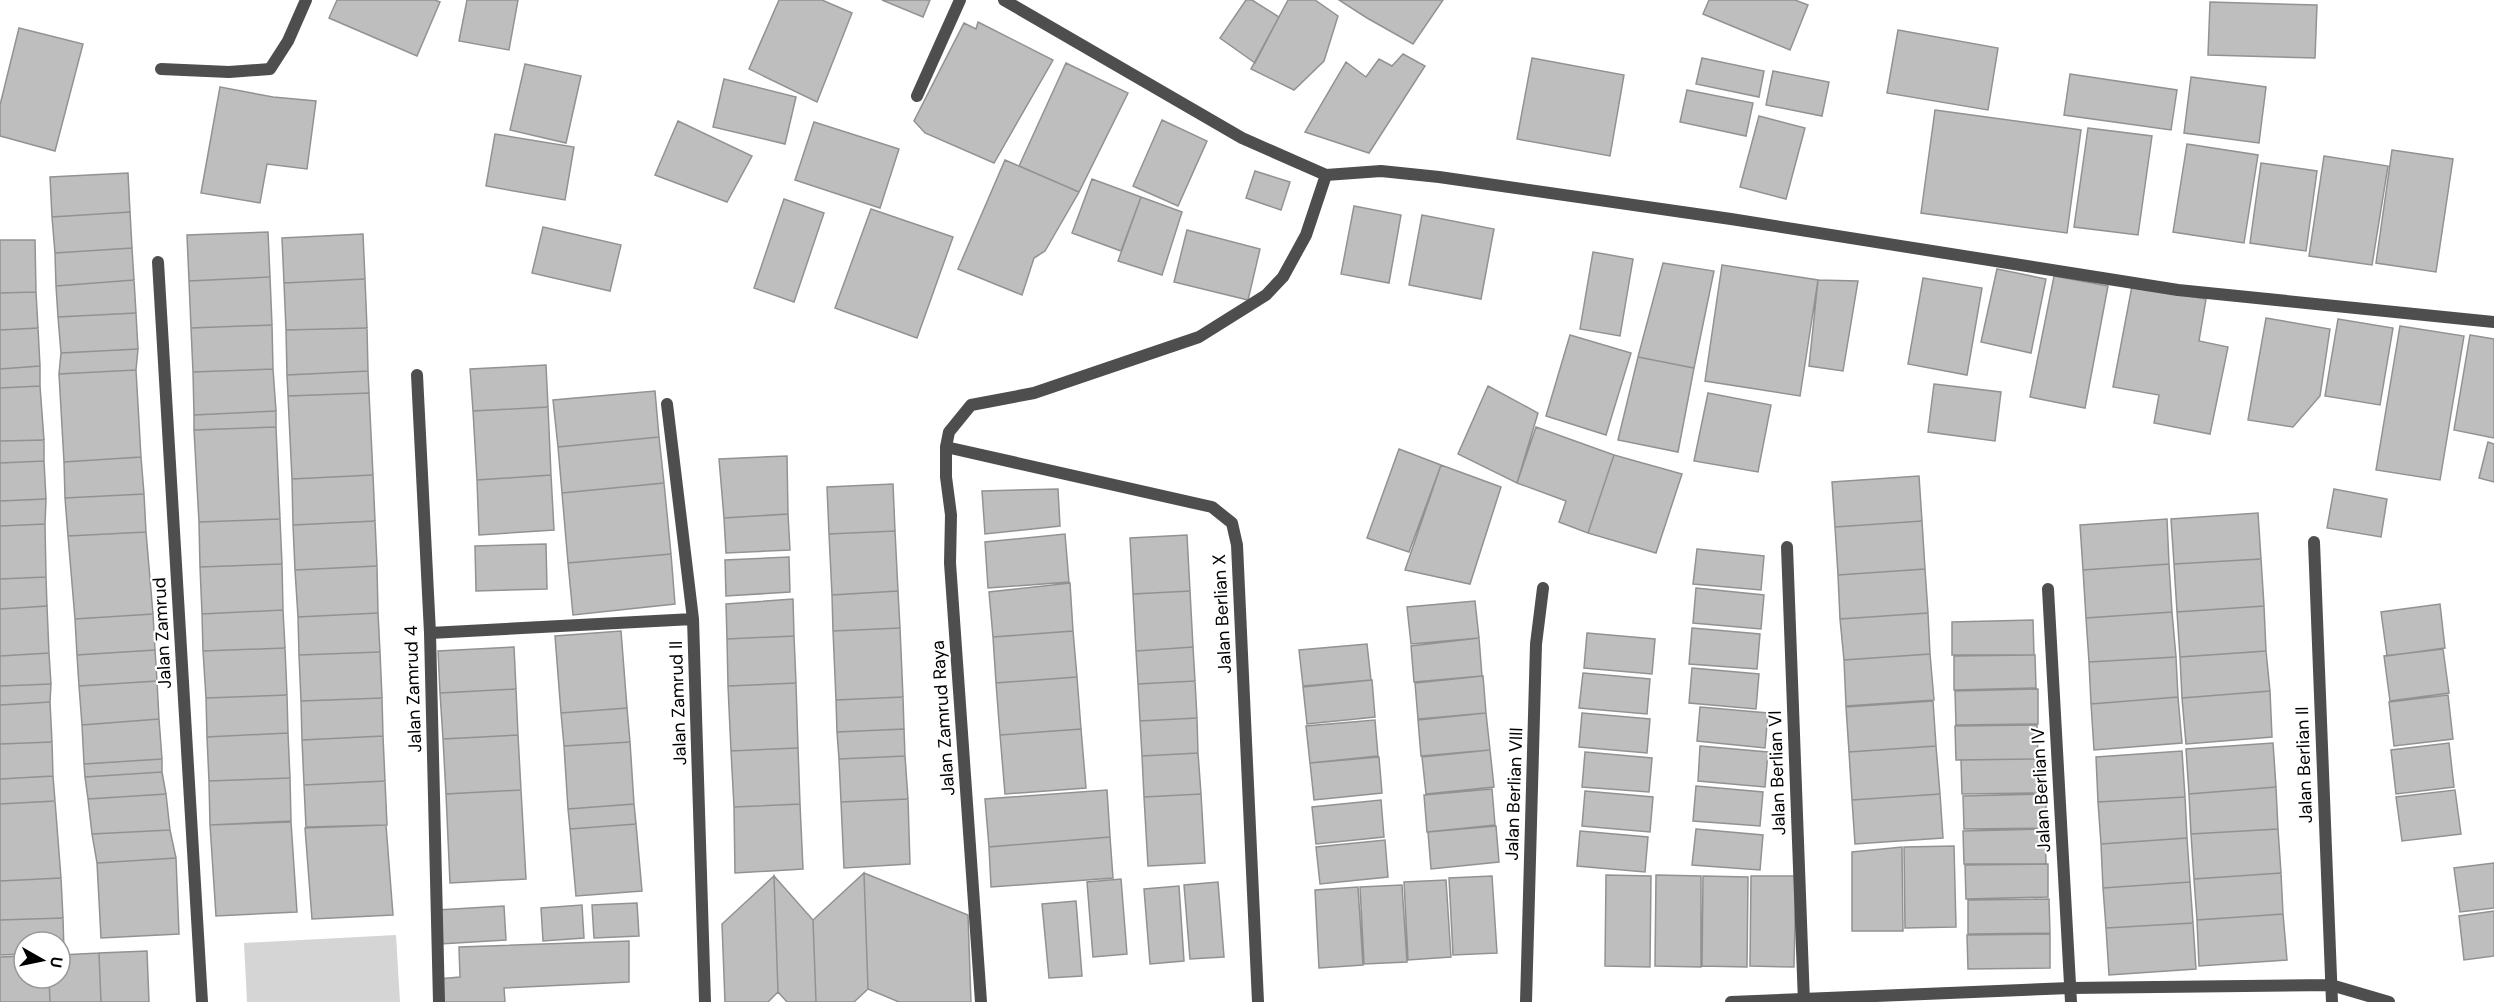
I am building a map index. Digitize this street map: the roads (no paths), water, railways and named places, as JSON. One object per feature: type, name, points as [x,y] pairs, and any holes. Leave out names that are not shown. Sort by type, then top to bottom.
[{"type":"street","points":[[161,69],[229,72],[270,69],[288,41],[306,0]]},
{"type":"street","points":[[917,96],[960,0]]},
{"type":"street","points":[[1004,0],[1242,138],[1326,175],[1381,171],[1439,177],[1731,219],[2178,290],[2494,322]]},
{"type":"street","name":"Jalan Zamrud Raya","points":[[981,1002],[950,563],[951,515],[946,477],[946,447],[949,432],[971,405],[1034,393],[1199,337],[1266,295],[1283,278],[1306,234],[1326,175]]},
{"type":"street","name":"Jalan Zamrud","points":[[158,262],[202,1002]]},
{"type":"street","name":"Jalan Zamrud 4","points":[[417,375],[430,633],[439,1002]]},
{"type":"street","name":"Jalan Zamrud II","points":[[667,404],[693,619],[705,1002]]},
{"type":"street","name":"Jalan Berlian X","points":[[946,447],[1212,507],[1232,523],[1237,545],[1258,1002]]},
{"type":"street","name":"Jalan Berlian II","points":[[2314,542],[2332,1002]]},
{"type":"street","name":"Jalan Berlian VI","points":[[1787,547],[1804,1000]]},
{"type":"street","name":"Jalan Berlian VIII","points":[[1526,1002],[1536,644],[1543,588]]},
{"type":"street","name":"Jalan Berlian IV","points":[[2048,589],[2071,1002]]},
{"type":"street","points":[[430,633],[693,619]]},
{"type":"street","points":[[1731,1002],[2070,988],[2331,985],[2389,1002]]}]
